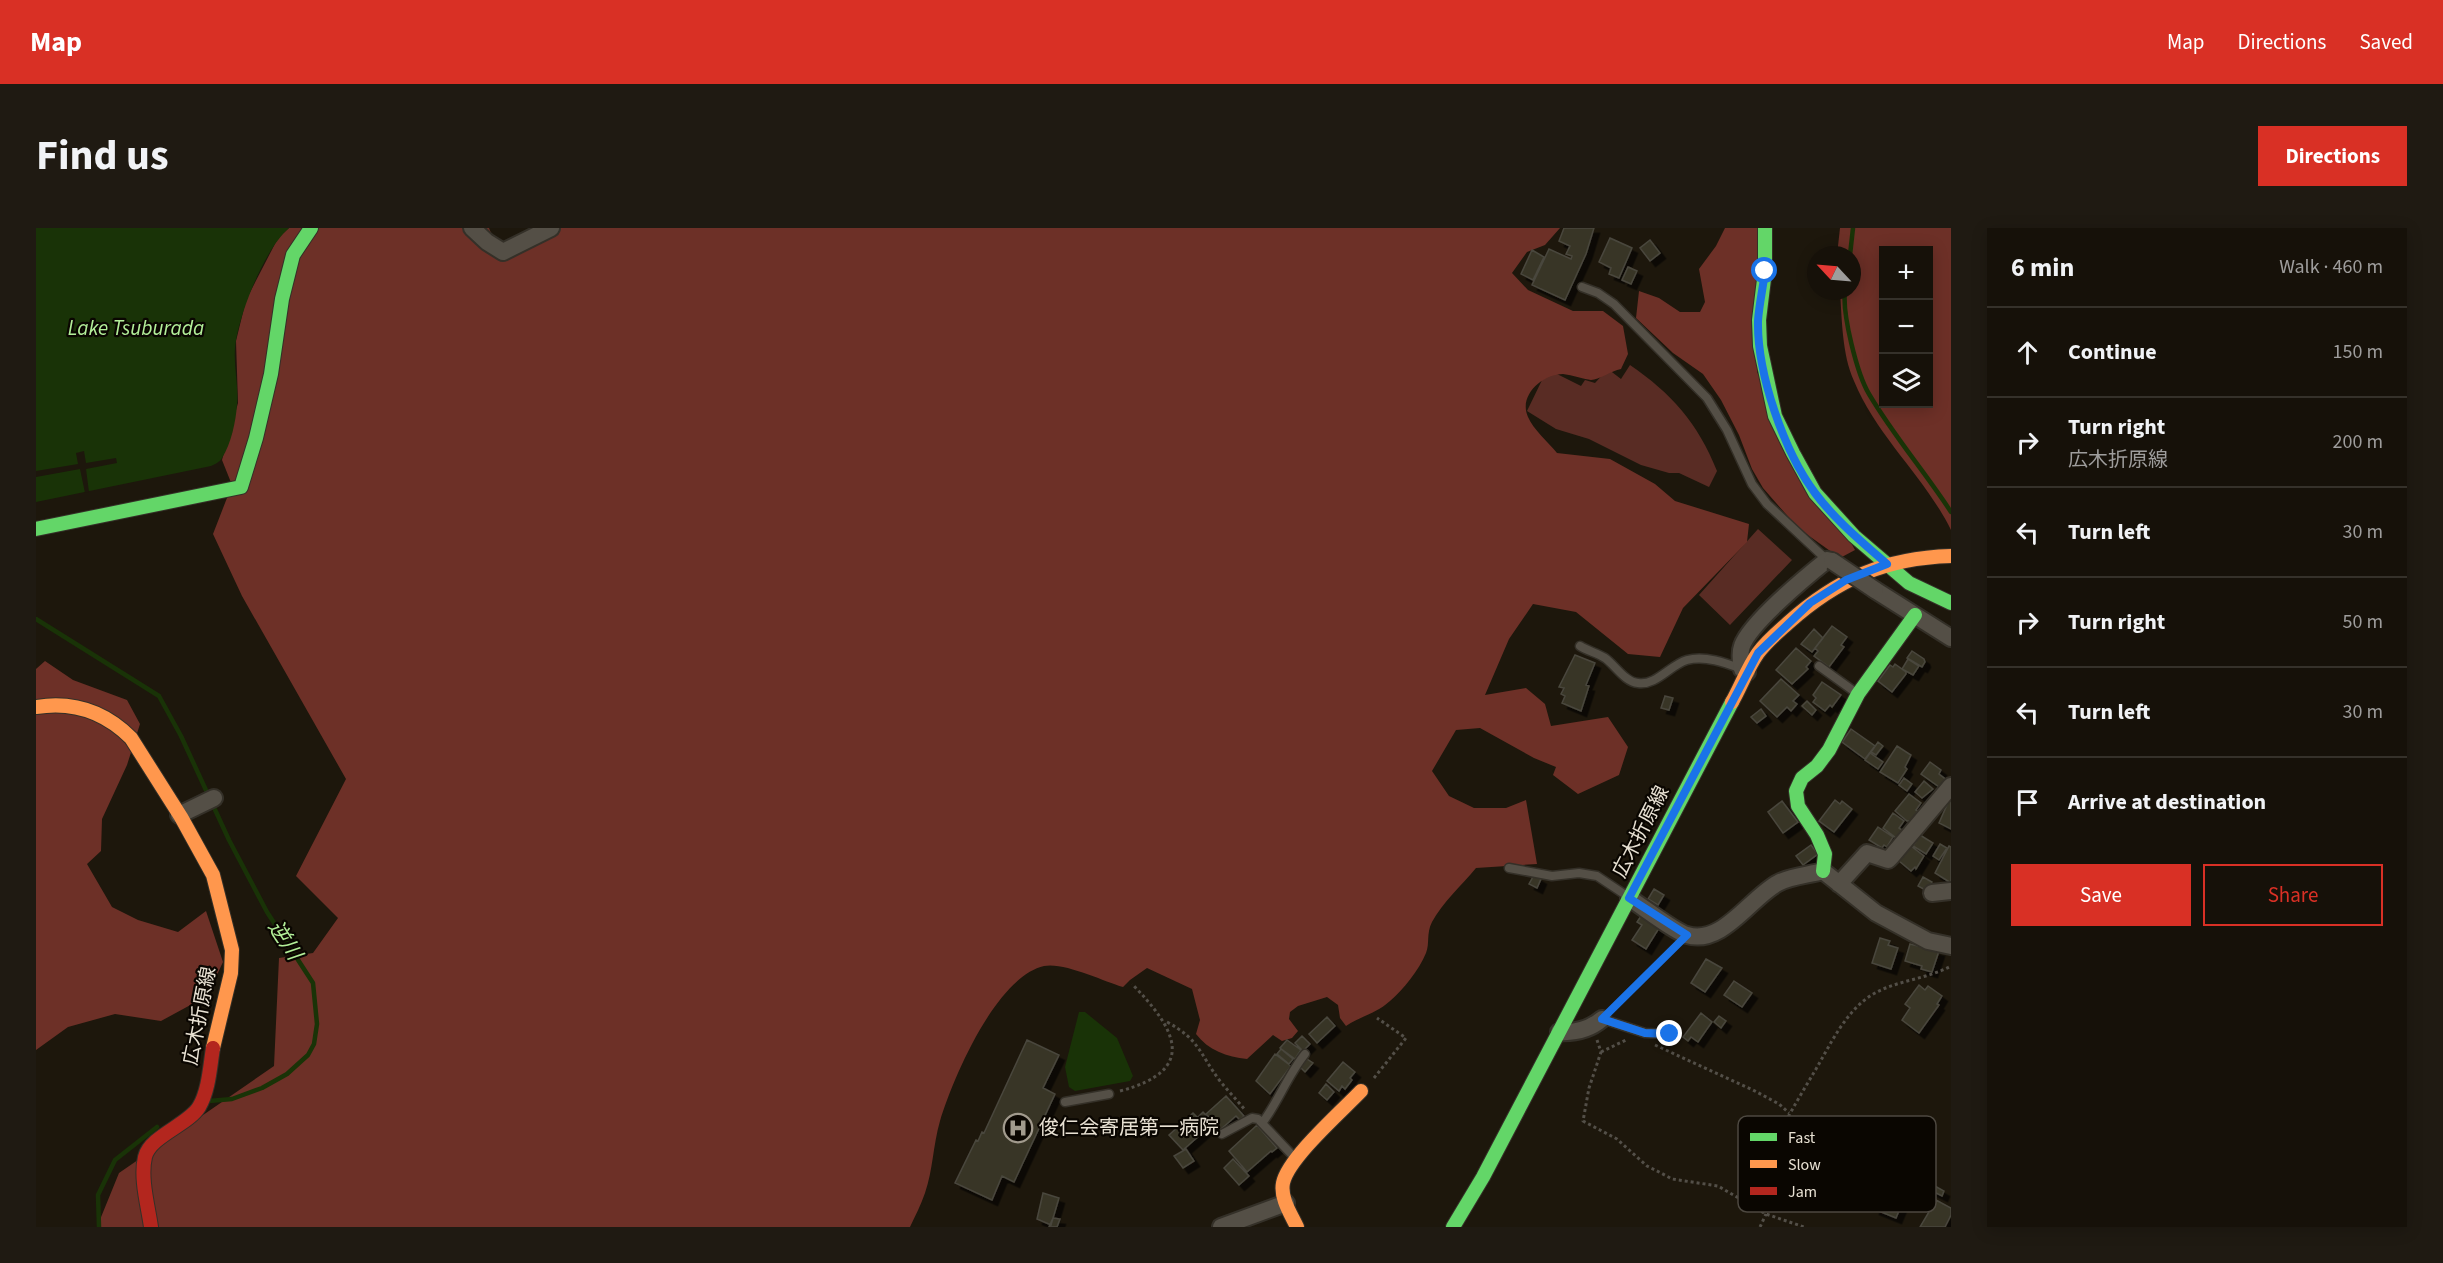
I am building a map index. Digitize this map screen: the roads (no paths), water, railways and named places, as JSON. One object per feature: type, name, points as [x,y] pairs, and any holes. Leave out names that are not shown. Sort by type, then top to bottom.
[{"type":"main road","points":[[36,529],[241,487],[256,438],[271,374],[282,299],[293,255],[311,228]]},
{"type":"main road","points":[[1765,228],[1765,271],[1758,320],[1760,346],[1775,416],[1815,493],[1854,536],[1909,583],[1951,603]]},
{"type":"main road","name":"広木折原線","points":[[1453,1227],[1483,1178],[1744,671],[1773,637],[1810,603],[1846,580],[1887,564],[1951,556]]},
{"type":"main road","points":[[1823,872],[1825,854],[1817,835],[1798,806],[1796,791],[1802,778],[1817,766],[1829,750],[1858,694],[1915,615]]},
{"type":"main road","name":"広木折原線","points":[[36,707],[49,704],[75,706],[96,711],[121,726],[131,738],[180,815],[213,875],[232,950],[231,973],[215,1030],[208,1080],[198,1107],[187,1119],[158,1140],[145,1155],[144,1172],[151,1227]]},
{"type":"main road","points":[[1297,1227],[1286,1203],[1283,1183],[1296,1160],[1361,1091]]},
{"type":"street","points":[[472,228],[487,242],[503,252],[551,228]]},
{"type":"street","points":[[1744,671],[1740,658],[1742,645],[1749,635],[1786,595],[1830,560],[1951,638]]},
{"type":"street","points":[[1839,884],[1867,853],[1888,860],[1951,786]]},
{"type":"street","points":[[180,815],[214,798]]},
{"type":"street","points":[[1629,898],[1687,935],[1711,936],[1727,925],[1757,897],[1780,881],[1823,872],[1876,913],[1928,941],[1951,946]]},
{"type":"street","points":[[1932,893],[1951,891]]},
{"type":"street","points":[[1559,1032],[1571,1033],[1598,1022]]},
{"type":"street","points":[[1221,1227],[1286,1203]]},
{"type":"lane","points":[[1582,287],[1598,293],[1614,304],[1700,390],[1718,412],[1752,484],[1767,504],[1830,560]]},
{"type":"lane","points":[[1580,646],[1607,660],[1637,684],[1651,682],[1673,666],[1689,659],[1706,659],[1744,671]]},
{"type":"lane","points":[[1819,666],[1858,694]]},
{"type":"lane","points":[[1509,868],[1552,876],[1579,873],[1597,876],[1629,898]]},
{"type":"lane","points":[[1598,1022],[1645,1033],[1670,1034]]},
{"type":"lane","points":[[1263,1122],[1275,1105],[1287,1079],[1305,1054]]},
{"type":"lane","points":[[1065,1102],[1109,1094]]},
{"type":"lane","points":[[1222,1134],[1252,1118],[1263,1122],[1296,1160]]},
{"type":"water","name":"Lake Tsuburada","points":[[36,228],[289,228],[271,250],[255,280],[243,312],[235,348],[236,418],[228,446],[219,462],[211,466],[36,502]]},
{"type":"water","points":[[1079,1012],[1085,1012],[1117,1038],[1133,1076],[1130,1081],[1075,1091],[1069,1087],[1065,1067]]},
{"type":"waterway","points":[[1851,246],[1853,228]]},
{"type":"waterway","points":[[1845,300],[1848,328],[1864,385],[1888,424],[1951,512]]},
{"type":"waterway","name":"逆川","points":[[36,619],[159,696],[267,912],[313,983],[317,1024],[314,1044],[308,1055],[287,1074],[262,1088],[232,1099],[209,1101]]},
{"type":"waterway","name":"逆川","points":[[99,1227],[98,1195],[115,1160],[157,1127]]},
{"type":"place","name":"俊仁会寄居第一病院","points":[[1018,1128]]}]
